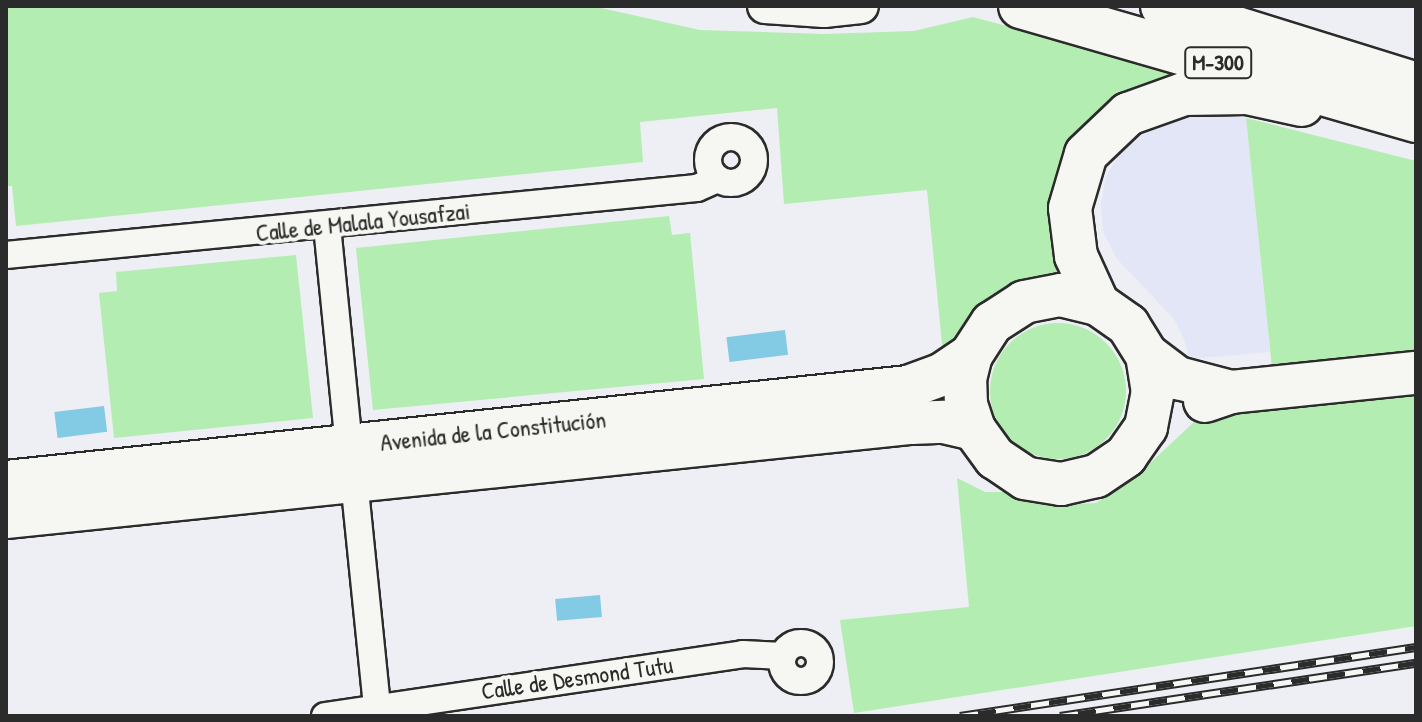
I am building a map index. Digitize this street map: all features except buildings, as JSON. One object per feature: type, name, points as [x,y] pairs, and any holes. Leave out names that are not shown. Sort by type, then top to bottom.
[{"type":"highway","name":"M-300","points":[[1021,6],[1416,120]]},
{"type":"highway","name":"M-300","points":[[1163,6],[1416,85]]},
{"type":"main road","points":[[1098,304],[1076,256],[1070,208],[1086,154],[1128,114],[1184,94],[1247,93],[1416,129]]},
{"type":"main road","points":[[1147,355],[1153,391],[1146,427],[1126,456],[1096,476],[1061,484],[1025,478],[995,458],[974,429],[966,405],[965,379],[971,355],[992,323],[1024,302],[1061,295],[1098,304],[1128,325],[1147,355],[1178,378],[1231,392]]},
{"type":"main road","name":"Avenida de la Constitución","points":[[6,517],[352,463],[908,387],[943,374],[971,355]]},
{"type":"main road","points":[[1146,427],[1175,411],[1231,392],[1416,373]]},
{"type":"main road","name":"Avenida de la Constitución","points":[[6,482],[352,463],[911,423],[944,422],[974,429]]},
{"type":"street","points":[[765,6],[824,10],[861,6]]},
{"type":"street","name":"Calle de Malala Yousafzai","points":[[6,255],[697,188],[717,179]]},
{"type":"street","points":[[327,226],[377,708]]},
{"type":"street","name":"Calle de Desmond Tutu","points":[[325,716],[743,654],[783,656]]},
{"type":"shaded area","points":[[1211,113],[1246,118],[1270,352],[1189,359],[1185,341],[1174,319],[1117,259],[1103,231],[1101,204],[1106,177],[1121,150],[1146,129],[1172,118]]},
{"type":"green space","points":[[6,6],[592,6],[700,30],[823,34],[914,31],[973,17],[1189,74],[1143,84],[1115,104],[1069,277],[1039,281],[998,294],[943,354],[927,190],[784,204],[777,108],[640,122],[643,162],[16,226],[12,186],[6,186]]},
{"type":"green space","points":[[1246,118],[1416,161],[1416,353],[1272,368]]},
{"type":"green space","points":[[669,216],[672,235],[690,233],[704,379],[373,410],[356,248]]},
{"type":"green space","points":[[296,255],[313,418],[114,438],[99,293],[117,291],[116,272]]},
{"type":"green space","points":[[1058,323],[1084,328],[1106,343],[1121,365],[1126,391],[1121,417],[1106,439],[1084,454],[1058,459],[1032,454],[1010,439],[995,417],[990,391],[995,365],[1010,343],[1032,328]]},
{"type":"green space","points":[[1416,395],[1416,626],[854,713],[840,620],[969,607],[957,478],[985,492],[1008,492],[1058,505],[1096,503],[1132,480],[1194,422],[1240,413]]},
{"type":"water","points":[[785,330],[788,355],[729,362],[726,337]]},
{"type":"water","points":[[104,406],[107,432],[58,438],[54,412]]},
{"type":"water","points":[[600,595],[602,617],[557,621],[555,599]]},
{"type":"railway","points":[[960,716],[1416,647]]},
{"type":"railway","points":[[1060,716],[1416,663]]}]
